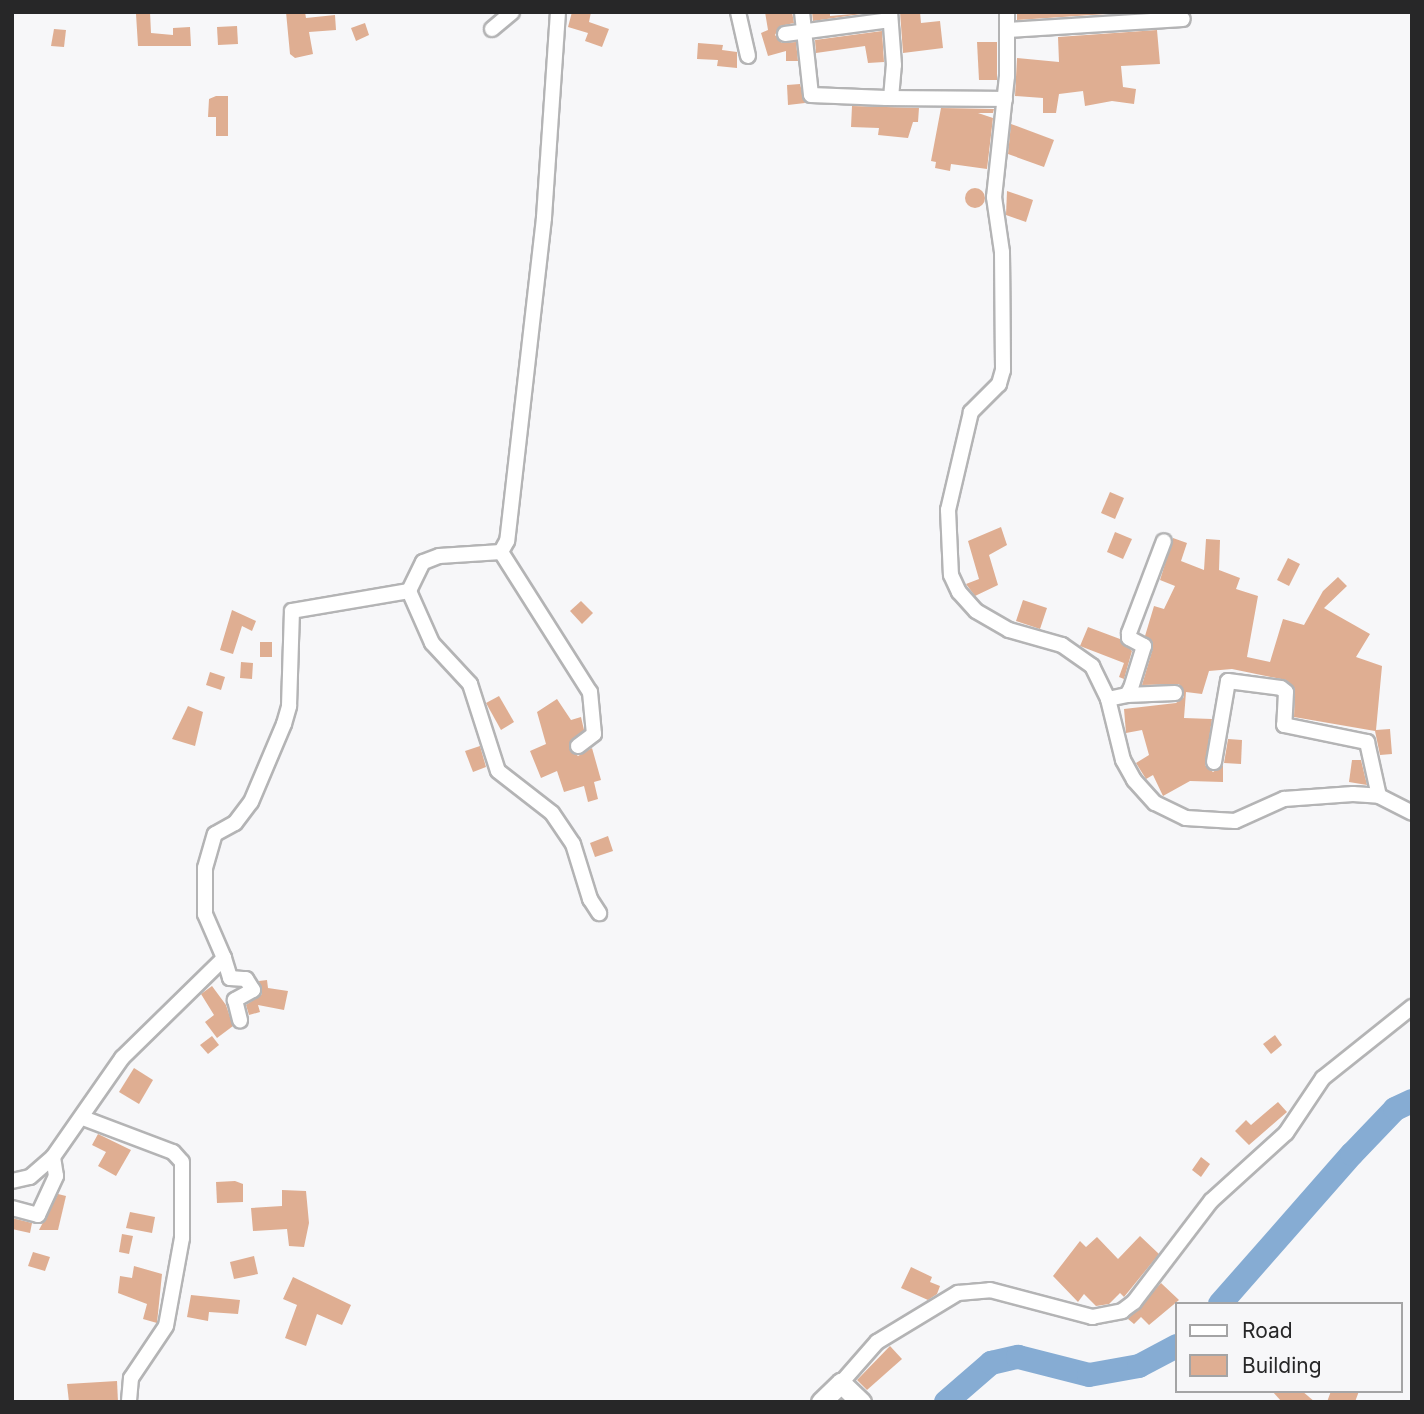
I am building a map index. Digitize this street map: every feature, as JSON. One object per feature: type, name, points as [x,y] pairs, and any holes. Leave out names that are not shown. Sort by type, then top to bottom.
[{"type":"street","points":[[492,29],[512,12]]},
{"type":"street","points":[[558,12],[542,232],[512,499],[501,552],[590,692],[594,734],[578,746]]},
{"type":"street","points":[[738,12],[748,56]]},
{"type":"street","points":[[802,12],[811,95],[1005,99]]},
{"type":"street","points":[[1007,12],[1005,99],[994,197],[1002,252],[1003,370],[999,384],[971,412],[964,433],[948,510],[951,575],[975,611],[1009,630],[1062,645],[1092,666],[1108,699],[1123,760],[1134,780],[1155,803],[1191,820],[1235,821],[1284,799],[1380,796],[1412,813]]},
{"type":"street","points":[[785,34],[890,16],[891,98]]},
{"type":"street","points":[[1008,30],[1183,19]]},
{"type":"street","points":[[1127,695],[1144,646],[1129,638],[1129,633],[1164,541]]},
{"type":"street","points":[[501,552],[439,556],[423,562],[409,591],[432,643],[470,684],[498,771],[552,813],[573,844],[590,899],[599,912]]},
{"type":"street","points":[[240,1020],[235,1000],[253,990],[246,979],[230,978],[205,914],[205,868],[215,834],[235,823],[251,802],[284,724],[289,706],[292,611],[409,591]]},
{"type":"street","points":[[1213,762],[1228,681],[1281,688],[1286,692],[1284,725],[1367,742],[1380,796]]},
{"type":"street","points":[[1108,699],[1127,695],[1175,693]]},
{"type":"street","points":[[12,1181],[30,1177],[53,1157],[83,1118],[122,1058],[224,958]]},
{"type":"street","points":[[821,1402],[877,1342],[958,1293],[990,1290],[1092,1317],[1122,1311],[1135,1302],[1211,1201],[1286,1133],[1323,1078],[1412,1007]]},
{"type":"street","points":[[83,1118],[173,1152],[182,1162],[182,1238],[166,1326],[131,1378],[129,1402]]},
{"type":"street","points":[[12,1208],[38,1215],[56,1176],[53,1157]]},
{"type":"street","points":[[841,1383],[861,1402]]},
{"type":"building","points":[[150,12],[151,33],[173,35],[173,28],[190,27],[191,46],[138,46],[136,14]]},
{"type":"building","points":[[286,12],[305,12],[306,18],[335,15],[336,30],[309,32],[313,54],[295,58],[290,54]]},
{"type":"building","points":[[572,12],[591,12],[589,22],[609,29],[602,47],[585,41],[588,33],[568,27]]},
{"type":"building","points":[[765,12],[792,12],[794,23],[780,26],[775,35],[782,43],[796,42],[798,61],[786,61],[786,51],[768,56],[761,33],[768,30]]},
{"type":"building","points":[[812,12],[830,12],[830,16],[875,12],[813,21]]},
{"type":"building","points":[[900,12],[920,12],[921,23],[940,21],[943,48],[903,53]]},
{"type":"building","points":[[1017,12],[1137,12],[1017,20]]},
{"type":"building","points":[[365,23],[369,35],[356,41],[351,28]]},
{"type":"building","points":[[237,26],[238,44],[218,45],[217,27]]},
{"type":"building","points":[[54,29],[66,30],[64,47],[51,46]]},
{"type":"building","points":[[1157,30],[1160,64],[1121,66],[1123,87],[1136,89],[1134,104],[1112,101],[1085,106],[1083,91],[1059,94],[1056,113],[1043,113],[1043,98],[1015,96],[1017,58],[1059,62],[1058,37]]},
{"type":"building","points":[[882,31],[884,62],[868,63],[865,46],[816,53],[815,40]]},
{"type":"building","points":[[977,42],[997,42],[997,80],[979,80]]},
{"type":"building","points":[[698,43],[723,45],[722,50],[737,52],[737,68],[717,66],[718,60],[697,59]]},
{"type":"building","points":[[800,84],[805,103],[788,105],[787,85]]},
{"type":"building","points":[[228,96],[228,136],[216,136],[216,117],[208,117],[209,99]]},
{"type":"building","points":[[852,106],[919,108],[918,122],[913,122],[908,138],[878,135],[879,128],[851,127]]},
{"type":"building","points":[[941,108],[994,109],[993,113],[978,113],[993,118],[987,169],[951,164],[950,171],[935,168],[936,162],[931,161]]},
{"type":"building","points":[[1011,124],[1054,140],[1044,167],[1008,154]]},
{"type":"building","points":[[975,188],[982,191],[985,198],[982,205],[975,208],[968,205],[965,198],[968,191]]},
{"type":"building","points":[[1007,191],[1033,200],[1026,222],[1006,215]]},
{"type":"building","points":[[1110,492],[1124,498],[1115,519],[1101,513]]},
{"type":"building","points":[[1001,527],[1007,545],[989,555],[998,585],[975,596],[966,584],[979,579],[968,541]]},
{"type":"building","points":[[1115,532],[1132,539],[1123,559],[1107,552]]},
{"type":"building","points":[[1173,538],[1187,543],[1181,561],[1204,570],[1206,539],[1220,540],[1219,570],[1240,578],[1236,589],[1258,596],[1247,657],[1270,662],[1283,619],[1304,625],[1323,591],[1338,577],[1347,586],[1324,608],[1370,634],[1356,657],[1382,666],[1376,730],[1390,729],[1392,754],[1380,755],[1375,731],[1294,717],[1295,689],[1286,680],[1232,669],[1209,671],[1202,694],[1186,692],[1184,718],[1212,719],[1205,765],[1213,772],[1223,765],[1223,782],[1190,781],[1163,796],[1153,775],[1146,779],[1136,763],[1149,755],[1142,730],[1126,733],[1124,709],[1176,703],[1184,697],[1179,684],[1142,685],[1153,648],[1145,636],[1154,606],[1164,609],[1175,586],[1160,580]]},
{"type":"building","points":[[1288,558],[1300,564],[1289,586],[1277,580]]},
{"type":"building","points":[[1023,600],[1047,608],[1040,629],[1016,621]]},
{"type":"building","points":[[581,601],[593,613],[582,624],[570,611]]},
{"type":"building","points":[[232,610],[256,621],[252,631],[242,626],[233,654],[220,650]]},
{"type":"building","points":[[1088,627],[1120,639],[1132,651],[1124,679],[1119,677],[1124,663],[1080,646]]},
{"type":"building","points":[[260,642],[272,642],[272,657],[260,657]]},
{"type":"building","points":[[241,662],[253,663],[252,679],[240,678]]},
{"type":"building","points":[[210,672],[225,677],[221,690],[206,685]]},
{"type":"building","points":[[499,696],[514,722],[501,730],[486,703]]},
{"type":"building","points":[[557,699],[571,720],[581,717],[584,730],[569,748],[578,756],[592,748],[601,780],[594,782],[598,799],[588,802],[584,786],[564,792],[557,771],[541,778],[530,751],[546,744],[537,712]]},
{"type":"building","points":[[188,706],[203,712],[195,746],[172,739]]},
{"type":"building","points":[[1228,739],[1242,740],[1241,764],[1224,763]]},
{"type":"building","points":[[480,746],[486,767],[473,772],[465,751]]},
{"type":"building","points":[[1352,760],[1361,760],[1367,785],[1349,782]]},
{"type":"building","points":[[608,836],[613,851],[595,857],[590,843]]},
{"type":"building","points":[[267,980],[268,988],[288,991],[284,1010],[258,1005],[260,1012],[249,1015],[246,1005],[262,994],[259,981]]},
{"type":"building","points":[[212,986],[226,1005],[233,1026],[217,1038],[205,1022],[214,1015],[201,994]]},
{"type":"building","points":[[1275,1035],[1282,1045],[1271,1054],[1263,1044]]},
{"type":"building","points":[[212,1036],[219,1045],[208,1054],[200,1045]]},
{"type":"building","points":[[134,1068],[153,1080],[139,1104],[119,1092]]},
{"type":"building","points":[[1278,1102],[1287,1112],[1249,1145],[1235,1131],[1246,1120],[1251,1125]]},
{"type":"building","points":[[98,1134],[131,1150],[116,1176],[98,1166],[106,1152],[92,1145]]},
{"type":"building","points":[[1201,1157],[1210,1164],[1201,1177],[1192,1170]]},
{"type":"building","points":[[235,1181],[243,1184],[243,1202],[217,1203],[216,1182]]},
{"type":"building","points":[[282,1190],[306,1191],[309,1223],[304,1247],[289,1246],[287,1229],[253,1231],[251,1208],[282,1206]]},
{"type":"building","points":[[58,1194],[66,1196],[58,1230],[39,1230]]},
{"type":"building","points":[[130,1212],[155,1217],[152,1233],[126,1228]]},
{"type":"building","points":[[12,1218],[32,1223],[30,1233],[12,1229]]},
{"type":"building","points":[[122,1234],[133,1236],[129,1254],[119,1252]]},
{"type":"building","points":[[1140,1236],[1159,1254],[1124,1297],[1120,1293],[1109,1304],[1096,1306],[1084,1294],[1078,1302],[1053,1276],[1080,1241],[1086,1247],[1097,1237],[1118,1259]]},
{"type":"building","points":[[33,1252],[50,1257],[45,1271],[28,1266]]},
{"type":"building","points":[[254,1256],[258,1274],[234,1279],[230,1262]]},
{"type":"building","points":[[134,1266],[162,1274],[157,1323],[143,1319],[147,1304],[118,1293],[120,1276],[132,1278]]},
{"type":"building","points":[[911,1267],[932,1277],[930,1282],[940,1286],[937,1294],[928,1300],[901,1288]]},
{"type":"building","points":[[293,1277],[351,1305],[342,1325],[317,1314],[306,1346],[285,1338],[297,1305],[283,1299]]},
{"type":"building","points":[[1161,1283],[1179,1300],[1149,1325],[1141,1317],[1134,1324],[1128,1319]]},
{"type":"building","points":[[191,1295],[240,1300],[238,1314],[209,1312],[208,1321],[187,1317]]},
{"type":"building","points":[[890,1346],[902,1359],[867,1390],[857,1380]]},
{"type":"building","points":[[117,1381],[118,1402],[69,1402],[67,1384]]},
{"type":"building","points":[[1274,1393],[1304,1393],[1315,1402],[1282,1402]]},
{"type":"building","points":[[1330,1393],[1358,1393],[1355,1402],[1327,1402]]},
{"type":"waterway","points":[[1222,1302],[1352,1154],[1395,1109],[1412,1101]]},
{"type":"waterway","points":[[946,1402],[991,1363],[1018,1357],[1089,1375],[1139,1366],[1176,1347]]}]
